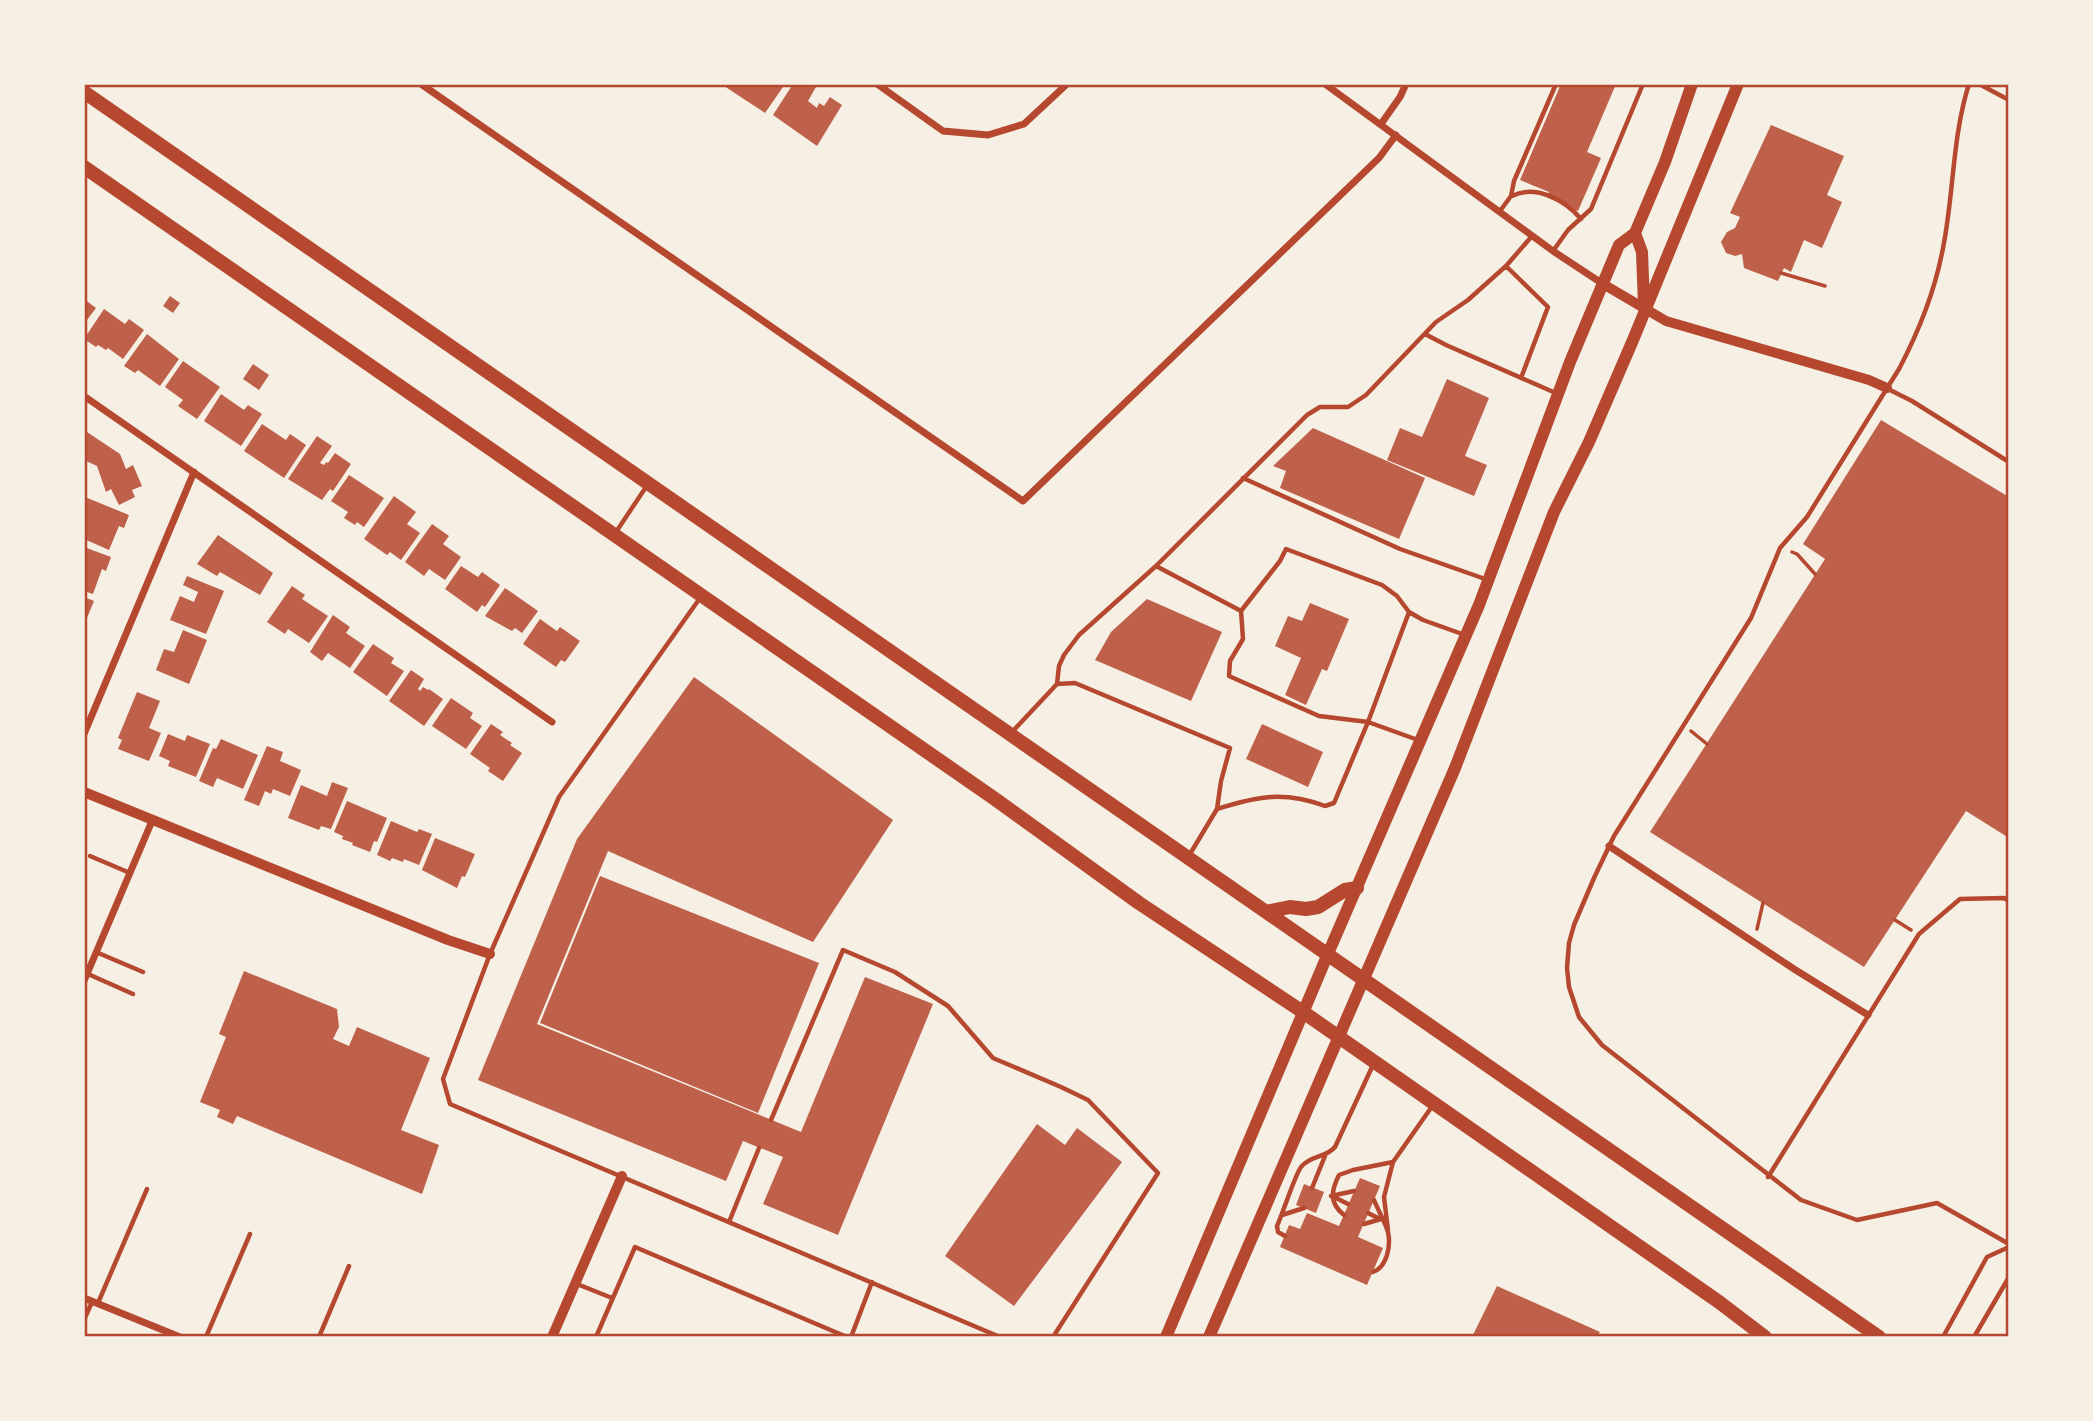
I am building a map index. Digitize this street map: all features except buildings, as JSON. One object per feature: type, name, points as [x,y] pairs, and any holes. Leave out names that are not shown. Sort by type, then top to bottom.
[{"type":"highway","points":[[84,92],[1879,1337]]},
{"type":"highway","points":[[84,167],[995,799],[1139,903],[1303,1012],[1719,1301],[1765,1337]]},
{"type":"highway","points":[[1266,912],[1318,907],[1345,890],[1357,888]]},
{"type":"main road","points":[[1166,1337],[1489,581],[1558,394],[1619,245],[1635,233],[1665,162],[1692,84]]},
{"type":"main road","points":[[1209,1337],[1455,768],[1554,512],[1589,442],[1738,84]]},
{"type":"main road","points":[[1635,233],[1642,252],[1645,308]]},
{"type":"street","points":[[421,84],[1023,501],[1369,168],[1396,135]]},
{"type":"street","points":[[877,84],[943,131],[988,135],[1024,124],[1067,84]]},
{"type":"street","points":[[1325,84],[1553,251],[1666,321],[1869,380],[1887,388]]},
{"type":"street","points":[[1381,124],[1406,84]]},
{"type":"street","points":[[84,396],[552,722]]},
{"type":"street","points":[[84,734],[194,472]]},
{"type":"street","points":[[84,792],[448,940],[490,954]]},
{"type":"street","points":[[85,977],[152,821]]},
{"type":"street","points":[[1609,846],[1868,1015]]},
{"type":"street","points":[[552,1337],[622,1176]]},
{"type":"street","points":[[91,1301],[180,1337]]},
{"type":"lane","points":[[1500,211],[1511,196],[1514,181],[1556,84]]},
{"type":"lane","points":[[1553,251],[1568,230],[1591,209],[1643,84]]},
{"type":"lane","points":[[1969,84],[1961,111],[1938,273],[1912,344],[1807,517],[1780,548],[1751,618],[1609,846],[1579,913],[1567,957],[1569,987],[1579,1017],[1602,1045],[1768,1177],[1801,1200],[1857,1220],[1937,1203],[2009,1245]]},
{"type":"lane","points":[[1979,84],[2009,100]]},
{"type":"lane","points":[[1511,196],[1527,191],[1542,194],[1569,206],[1581,219]]},
{"type":"lane","points":[[1010,734],[1057,684],[1059,666],[1079,635],[1156,566],[1307,415],[1320,407],[1348,407],[1366,395],[1436,322],[1468,300],[1506,267],[1532,235]]},
{"type":"lane","points":[[1506,267],[1548,307],[1521,378]]},
{"type":"lane","points":[[1425,334],[1558,394]]},
{"type":"lane","points":[[1887,388],[2009,462]]},
{"type":"lane","points":[[1243,478],[1400,549],[1489,581]]},
{"type":"lane","points":[[613,536],[649,483]]},
{"type":"lane","points":[[1420,741],[1368,722],[1319,716],[1229,676],[1230,661],[1243,639],[1241,611],[1280,561],[1286,549],[1382,585],[1397,596],[1409,612],[1466,636]]},
{"type":"lane","points":[[1156,566],[1241,611]]},
{"type":"lane","points":[[701,597],[559,797],[490,954],[443,1079],[450,1104],[1000,1337]]},
{"type":"lane","points":[[1217,809],[1247,800],[1279,795],[1302,798],[1325,806],[1334,803],[1409,612]]},
{"type":"lane","points":[[1057,684],[1075,682],[1230,748],[1217,809],[1188,858]]},
{"type":"lane","points":[[90,856],[130,873]]},
{"type":"lane","points":[[1768,1177],[1919,934],[1960,899],[2004,898],[2009,901]]},
{"type":"lane","points":[[771,1120],[843,950],[895,972],[948,1006],[993,1058],[1088,1100],[1158,1173],[1053,1337]]},
{"type":"lane","points":[[84,956],[94,956],[143,972]]},
{"type":"lane","points":[[85,977],[134,994]]},
{"type":"lane","points":[[1312,1188],[1325,1156],[1335,1147],[1374,1062]]},
{"type":"lane","points":[[1373,1272],[1384,1265],[1389,1246],[1384,1197],[1393,1163],[1434,1104]]},
{"type":"lane","points":[[729,1222],[759,1148]]},
{"type":"lane","points":[[1285,1236],[1278,1232],[1277,1226],[1301,1167],[1314,1158],[1325,1156]]},
{"type":"lane","points":[[1344,1215],[1336,1209],[1331,1196],[1339,1175],[1393,1163]]},
{"type":"lane","points":[[84,1320],[147,1189]]},
{"type":"lane","points":[[1331,1196],[1354,1191]]},
{"type":"lane","points":[[1331,1196],[1348,1204]]},
{"type":"lane","points":[[1374,1200],[1388,1231]]},
{"type":"lane","points":[[1282,1216],[1304,1208]]},
{"type":"lane","points":[[1368,1213],[1381,1219]]},
{"type":"lane","points":[[1364,1224],[1381,1219]]},
{"type":"lane","points":[[206,1337],[250,1234]]},
{"type":"lane","points":[[1943,1337],[1987,1257],[2009,1245]]},
{"type":"lane","points":[[596,1337],[635,1247],[849,1337],[872,1282]]},
{"type":"lane","points":[[319,1337],[349,1266]]},
{"type":"lane","points":[[1974,1337],[2009,1277]]},
{"type":"lane","points":[[576,1283],[612,1298]]},
{"type":"path","points":[[1781,273],[1825,286]]},
{"type":"path","points":[[1780,548],[1797,554],[1815,574]]},
{"type":"path","points":[[1684,725],[1707,744]]},
{"type":"path","points":[[1754,943],[1763,904]]},
{"type":"path","points":[[1895,920],[1919,934]]}]
